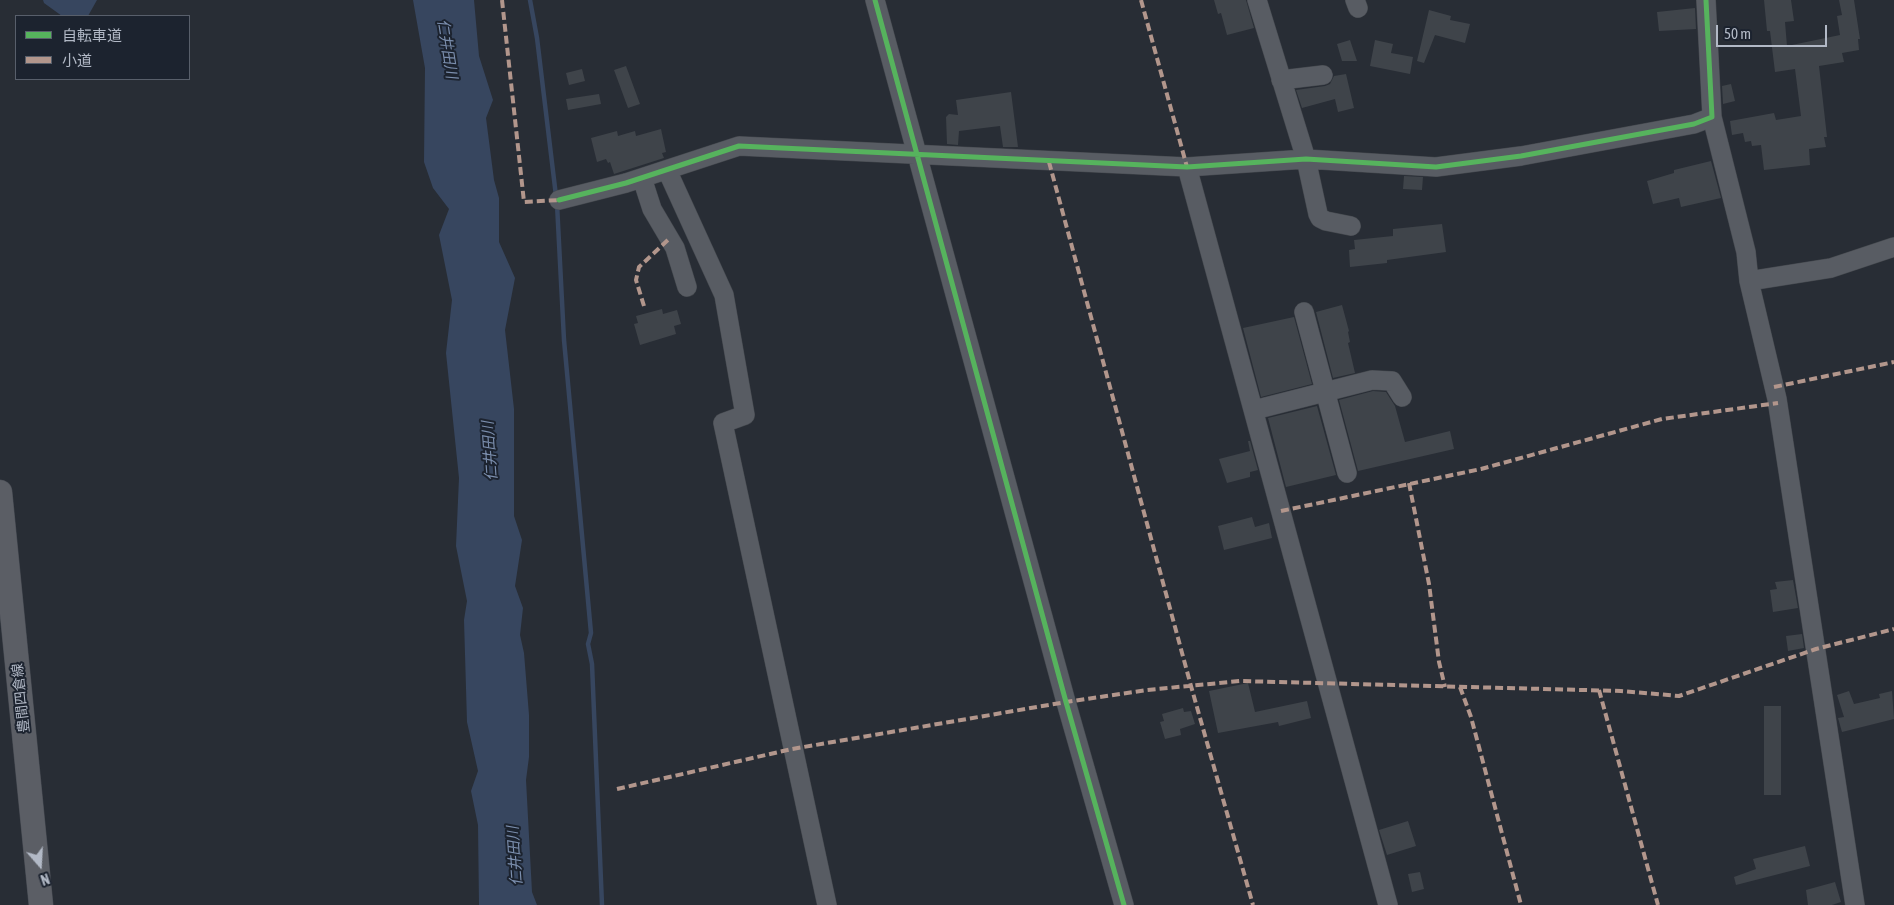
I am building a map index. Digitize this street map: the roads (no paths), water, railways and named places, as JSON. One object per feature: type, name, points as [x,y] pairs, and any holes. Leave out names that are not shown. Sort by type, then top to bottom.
[{"type":"main road","name":"豊間四倉線","points":[[0,492],[41,905]]},
{"type":"street","points":[[875,0],[1060,683],[1124,905]]},
{"type":"street","points":[[1257,0],[1306,158],[1320,218],[1351,226]]},
{"type":"street","points":[[1706,0],[1712,117],[1746,252],[1749,281],[1777,399],[1855,905]]},
{"type":"street","points":[[1281,80],[1323,75]]},
{"type":"street","points":[[559,200],[642,178],[739,146],[1187,167],[1306,158],[1436,167],[1540,153],[1694,124],[1712,117]]},
{"type":"street","points":[[1187,167],[1388,905]]},
{"type":"street","points":[[666,170],[724,296],[745,415],[723,423],[827,905]]},
{"type":"street","points":[[642,178],[652,208],[675,248],[687,287]]},
{"type":"street","points":[[1749,281],[1831,268],[1894,247]]},
{"type":"street","points":[[1304,312],[1347,473]]},
{"type":"street","points":[[1254,410],[1353,383],[1385,380],[1392,381],[1402,397]]},
{"type":"water","points":[[43,0],[97,0],[89,15],[61,15],[44,3]]},
{"type":"water","name":"仁井田川","points":[[413,0],[474,0],[479,56],[493,100],[486,118],[494,180],[499,198],[499,242],[515,278],[505,330],[514,409],[514,516],[522,540],[515,586],[523,608],[520,635],[524,653],[529,715],[529,757],[526,780],[532,892],[537,905],[479,905],[478,825],[471,791],[478,771],[467,722],[464,620],[467,601],[456,546],[459,478],[446,353],[452,300],[439,235],[449,209],[433,188],[424,162],[425,68]]},
{"type":"waterway","points":[[530,0],[537,38],[556,196]]},
{"type":"waterway","points":[[557,204],[564,340],[591,633],[588,644],[592,664],[602,905]]}]
